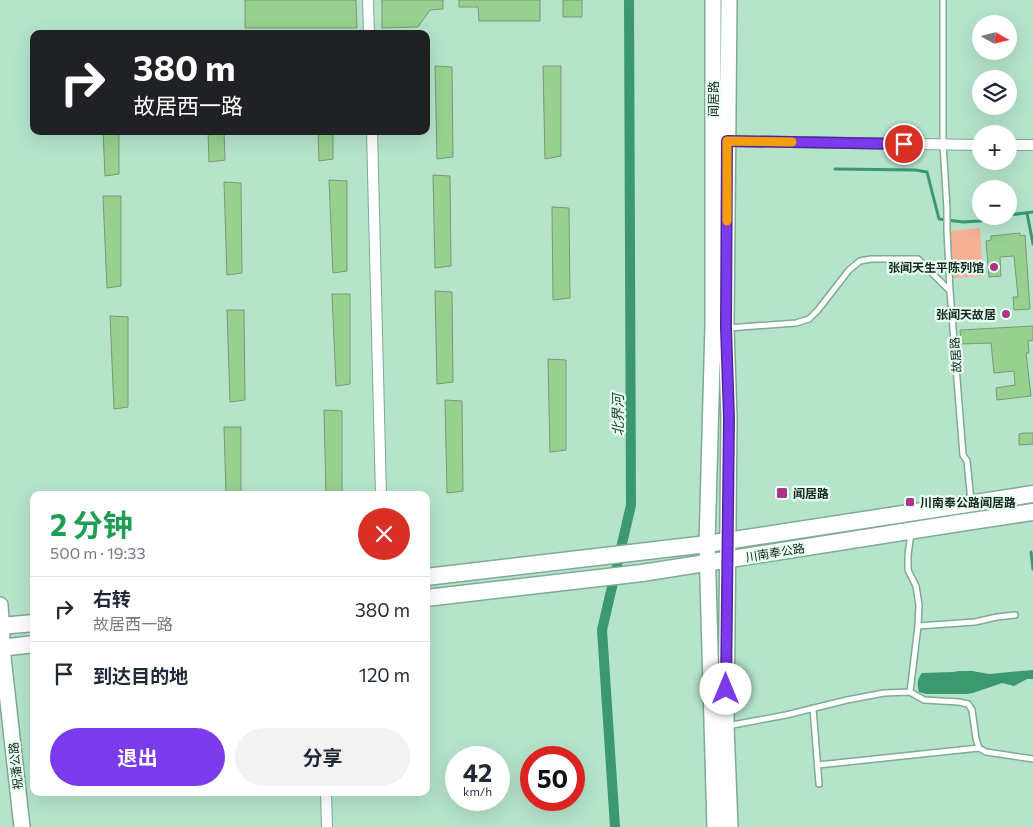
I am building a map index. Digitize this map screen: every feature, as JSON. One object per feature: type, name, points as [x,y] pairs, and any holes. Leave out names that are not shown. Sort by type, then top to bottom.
[{"type":"main road","name":"闻居路","points":[[713,0],[719,327],[707,544],[719,728],[715,827]]},
{"type":"main road","points":[[729,0],[727,141],[719,327],[729,418],[728,540],[719,728],[730,827]]},
{"type":"main road","name":"川南奉公路","points":[[430,577],[707,544],[1033,494]]},
{"type":"main road","name":"川南奉公路","points":[[430,598],[586,581],[1033,512]]},
{"type":"main road","name":"祝潘公路","points":[[0,605],[0,647],[22,827]]},
{"type":"main road","points":[[1,626],[30,622]]},
{"type":"main road","points":[[0,647],[30,644]]},
{"type":"street","points":[[368,0],[369,30]]},
{"type":"street","points":[[372,135],[381,491]]},
{"type":"street","points":[[727,141],[972,145]]},
{"type":"street","points":[[1017,145],[1032,145]]},
{"type":"street","points":[[326,796],[327,827]]},
{"type":"lane","name":"故居路","points":[[943,0],[943,144],[950,291],[963,455],[967,461],[971,504]]},
{"type":"lane","points":[[719,327],[796,324],[809,319],[849,270],[860,261],[871,259],[918,259],[950,291]]},
{"type":"lane","points":[[910,692],[919,606],[916,586],[908,570],[912,530]]},
{"type":"lane","points":[[918,626],[975,622],[1015,615]]},
{"type":"lane","points":[[719,728],[786,716],[847,700],[884,693],[910,692],[924,700],[968,704],[972,710],[979,748]]},
{"type":"lane","points":[[813,708],[819,784]]},
{"type":"lane","points":[[818,764],[979,748],[986,752],[1033,759]]},
{"type":"shaded area","points":[[980,228],[983,276],[952,278],[949,231]]},
{"type":"shaded area","points":[[1033,670],[1033,679],[1027,679],[1014,686],[1002,683],[967,694],[926,694],[919,692],[918,687],[918,680],[922,673],[972,671],[989,674]]},
{"type":"building","points":[[245,0],[356,0],[357,28],[245,28]]},
{"type":"building","points":[[382,0],[443,0],[443,9],[430,10],[418,27],[382,28]]},
{"type":"building","points":[[459,0],[540,0],[540,21],[479,21],[478,7],[459,7]]},
{"type":"building","points":[[563,0],[582,0],[582,17],[563,17]]},
{"type":"building","points":[[435,66],[452,67],[453,157],[437,159]]},
{"type":"building","points":[[543,66],[561,66],[561,156],[545,159]]},
{"type":"building","points":[[103,135],[119,135],[119,174],[105,176]]},
{"type":"building","points":[[208,135],[224,135],[225,160],[209,162]]},
{"type":"building","points":[[318,135],[333,135],[333,159],[319,161]]},
{"type":"building","points":[[433,175],[450,176],[451,266],[435,268]]},
{"type":"building","points":[[329,180],[347,181],[347,271],[333,273]]},
{"type":"building","points":[[224,182],[241,183],[242,273],[227,275]]},
{"type":"building","points":[[103,196],[121,196],[121,286],[107,288]]},
{"type":"building","points":[[552,207],[569,208],[570,298],[553,300]]},
{"type":"building","name":"张闻天生平陈列馆","points":[[1020,233],[1020,236],[1025,235],[1030,309],[1014,310],[1013,297],[1018,297],[1014,256],[1000,257],[1001,276],[989,277],[986,241],[991,240],[991,236]]},
{"type":"building","points":[[435,291],[452,292],[453,382],[437,384]]},
{"type":"building","points":[[332,294],[350,294],[350,384],[336,386]]},
{"type":"building","points":[[227,310],[244,310],[245,400],[230,402]]},
{"type":"building","points":[[110,316],[128,317],[128,407],[114,409]]},
{"type":"building","points":[[1033,326],[1033,340],[1028,341],[1029,353],[1026,353],[1031,396],[997,400],[996,388],[1015,385],[1014,371],[994,373],[991,343],[961,344],[960,330]]},
{"type":"building","points":[[548,359],[566,360],[566,450],[550,452]]},
{"type":"building","points":[[445,400],[462,401],[463,491],[447,493]]},
{"type":"building","points":[[324,410],[342,411],[342,491],[326,491]]},
{"type":"building","points":[[224,427],[241,427],[241,491],[226,491]]},
{"type":"building","points":[[1033,433],[1033,444],[1019,445],[1019,434]]},
{"type":"waterway","name":"北界河","points":[[615,827],[602,630],[631,505],[629,0]]},
{"type":"waterway","points":[[835,169],[915,170],[927,172],[939,219],[972,221]]},
{"type":"waterway","points":[[1017,214],[1033,212]]},
{"type":"waterway","points":[[1027,213],[1033,244]]},
{"type":"waterway","points":[[1031,552],[1033,569]]},
{"type":"slow traffic","points":[[727,221],[727,141],[792,142]]},
{"type":"place","name":"张闻天生平陈列馆","points":[[994,267]]},
{"type":"place","name":"张闻天故居","points":[[1006,314]]},
{"type":"place","name":"闻居路","points":[[782,493]]},
{"type":"place","name":"川南奉公路闻居路","points":[[910,502]]},
{"type":"route","points":[[726,689],[729,418],[726,328],[727,141],[904,144]]}]
